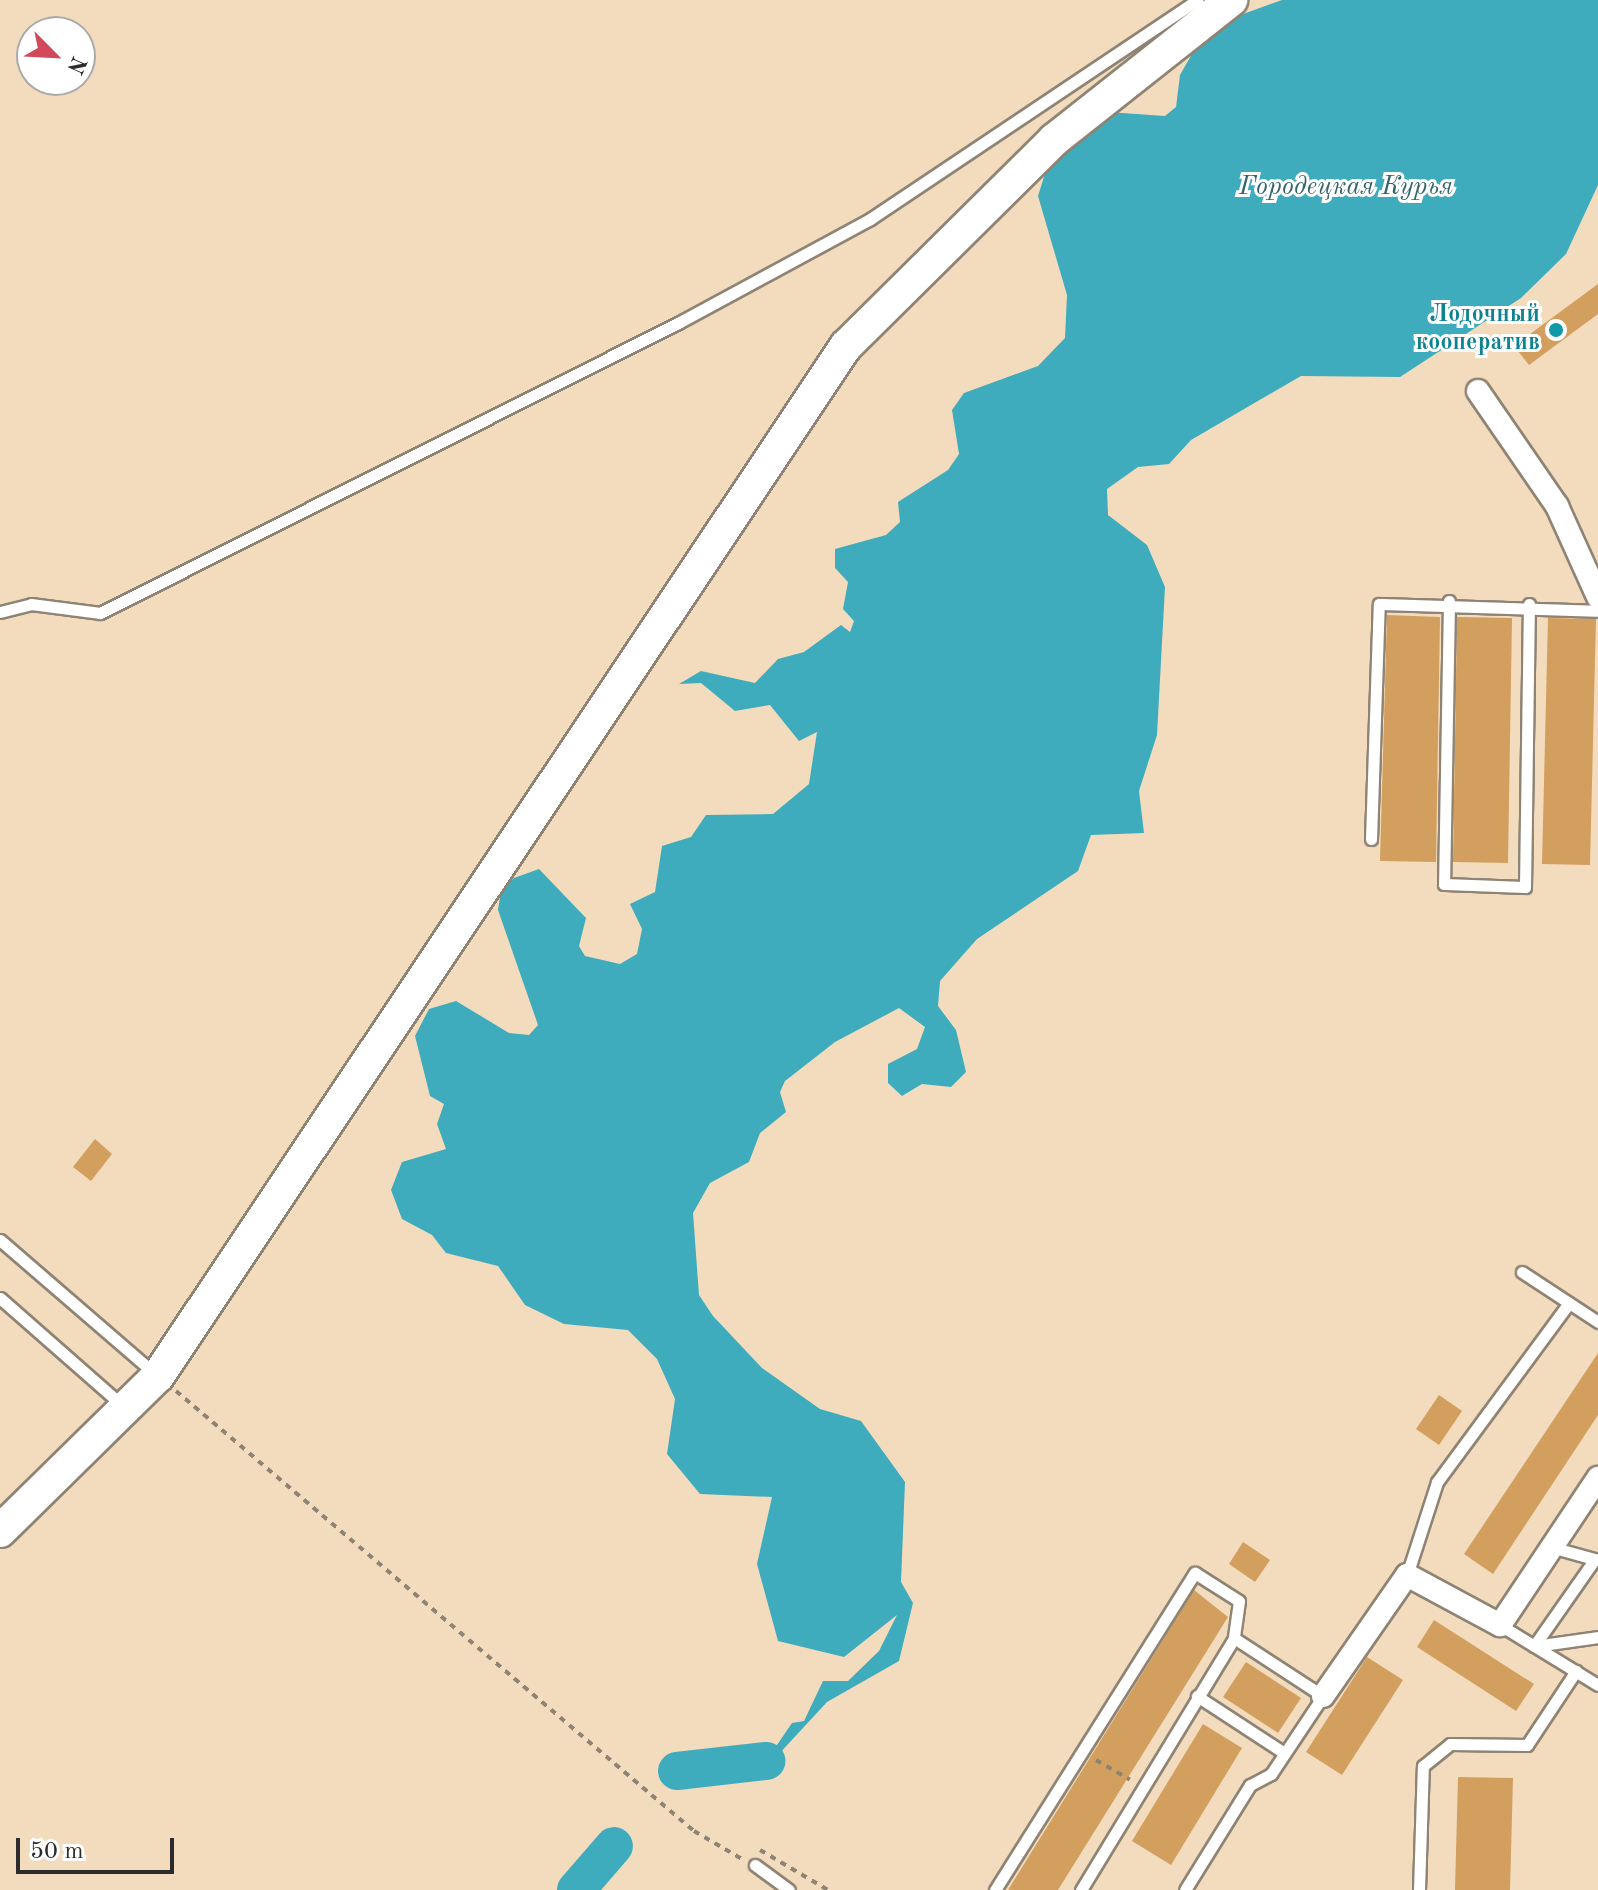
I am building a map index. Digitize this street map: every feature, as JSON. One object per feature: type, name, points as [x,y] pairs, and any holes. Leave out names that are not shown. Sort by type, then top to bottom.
[{"type":"main road","points":[[0,1531],[158,1376],[846,346],[1054,140],[1231,0]]},
{"type":"street","points":[[1478,391],[1557,506],[1598,597]]},
{"type":"street","points":[[1323,1696],[1407,1575],[1500,1625],[1598,1478]]},
{"type":"lane","points":[[0,612],[31,604],[100,613],[678,323],[870,219],[1197,0]]},
{"type":"lane","points":[[1371,839],[1374,615],[1389,599],[1529,604],[1598,611]]},
{"type":"lane","points":[[1449,601],[1444,884],[1525,887],[1529,604]]},
{"type":"lane","points":[[0,1240],[158,1376]]},
{"type":"lane","points":[[1522,1272],[1598,1322]]},
{"type":"lane","points":[[0,1298],[126,1408]]},
{"type":"lane","points":[[1407,1575],[1437,1482],[1569,1303]]},
{"type":"lane","points":[[1534,1646],[1597,1560],[1551,1547]]},
{"type":"lane","points":[[995,1890],[1195,1573],[1239,1601],[1234,1638],[1081,1890]]},
{"type":"lane","points":[[1500,1625],[1598,1685]]},
{"type":"lane","points":[[1534,1646],[1598,1637]]},
{"type":"lane","points":[[1185,1890],[1250,1785],[1271,1774],[1323,1696],[1234,1638]]},
{"type":"lane","points":[[1419,1890],[1423,1766],[1450,1744],[1527,1745],[1576,1671]]},
{"type":"lane","points":[[1197,1696],[1284,1753]]},
{"type":"lane","points":[[755,1865],[789,1890]]},
{"type":"path","points":[[158,1376],[694,1831],[734,1856]]},
{"type":"path","points":[[1082,1751],[1142,1788]]},
{"type":"water","name":"Городецкая Курья","points":[[1282,0],[1598,0],[1598,185],[1566,254],[1521,298],[1400,377],[1301,376],[1191,440],[1169,464],[1138,467],[1107,489],[1108,515],[1147,545],[1165,587],[1157,735],[1139,791],[1144,833],[1091,835],[1078,871],[977,939],[940,981],[938,1006],[956,1030],[966,1072],[951,1087],[922,1084],[902,1096],[888,1083],[888,1064],[917,1049],[925,1027],[899,1008],[835,1042],[785,1081],[780,1092],[786,1112],[760,1133],[749,1162],[710,1183],[693,1213],[699,1295],[713,1316],[762,1368],[820,1409],[861,1421],[905,1482],[901,1582],[913,1603],[899,1661],[827,1702],[777,1756],[766,1761],[792,1723],[804,1721],[823,1681],[848,1681],[879,1651],[897,1615],[844,1657],[778,1641],[757,1564],[772,1497],[700,1494],[667,1454],[675,1399],[657,1359],[628,1330],[564,1324],[525,1305],[498,1266],[446,1253],[432,1235],[402,1219],[391,1190],[402,1162],[446,1149],[437,1124],[444,1104],[430,1096],[415,1036],[429,1009],[456,1001],[509,1033],[529,1035],[538,1025],[498,910],[501,890],[514,878],[539,869],[586,918],[579,946],[585,956],[620,964],[637,954],[642,929],[630,904],[655,892],[662,846],[691,837],[706,815],[773,814],[809,784],[817,732],[799,741],[770,705],[735,711],[701,683],[679,684],[701,671],[755,683],[778,659],[804,652],[841,625],[850,632],[854,621],[843,609],[848,582],[835,568],[835,549],[886,535],[900,522],[898,502],[948,470],[959,454],[952,410],[964,393],[1038,366],[1065,338],[1067,295],[1038,196],[1048,164],[1108,112],[1165,116],[1176,107],[1180,75],[1197,45],[1224,21]]},
{"type":"building","name":"Лодочный кооператив","points":[[1598,284],[1598,314],[1529,365],[1514,346]]},
{"type":"building","points":[[1387,615],[1440,617],[1436,862],[1380,861]]},
{"type":"building","points":[[1457,617],[1512,618],[1508,863],[1453,862]]},
{"type":"building","points":[[1548,618],[1596,619],[1590,865],[1542,864]]},
{"type":"building","points":[[95,1139],[112,1154],[91,1181],[73,1167]]},
{"type":"building","points":[[1598,1353],[1598,1415],[1493,1574],[1464,1554]]},
{"type":"building","points":[[1439,1395],[1462,1411],[1439,1445],[1416,1429]]},
{"type":"building","points":[[1243,1542],[1270,1560],[1255,1582],[1229,1564]]},
{"type":"building","points":[[1194,1590],[1228,1617],[1058,1890],[1008,1890]]},
{"type":"building","points":[[1434,1620],[1534,1684],[1516,1711],[1417,1647]]},
{"type":"building","points":[[1367,1657],[1403,1680],[1342,1775],[1306,1752]]},
{"type":"building","points":[[1246,1662],[1301,1698],[1278,1733],[1223,1697]]},
{"type":"building","points":[[1203,1724],[1242,1748],[1171,1865],[1132,1841]]},
{"type":"building","points":[[1458,1777],[1513,1778],[1510,1890],[1455,1890]]},
{"type":"waterway","points":[[677,1771],[766,1761]]},
{"type":"waterway","points":[[576,1890],[614,1846]]},
{"type":"place","name":"Лодочный кооператив","points":[[1556,330]]}]
